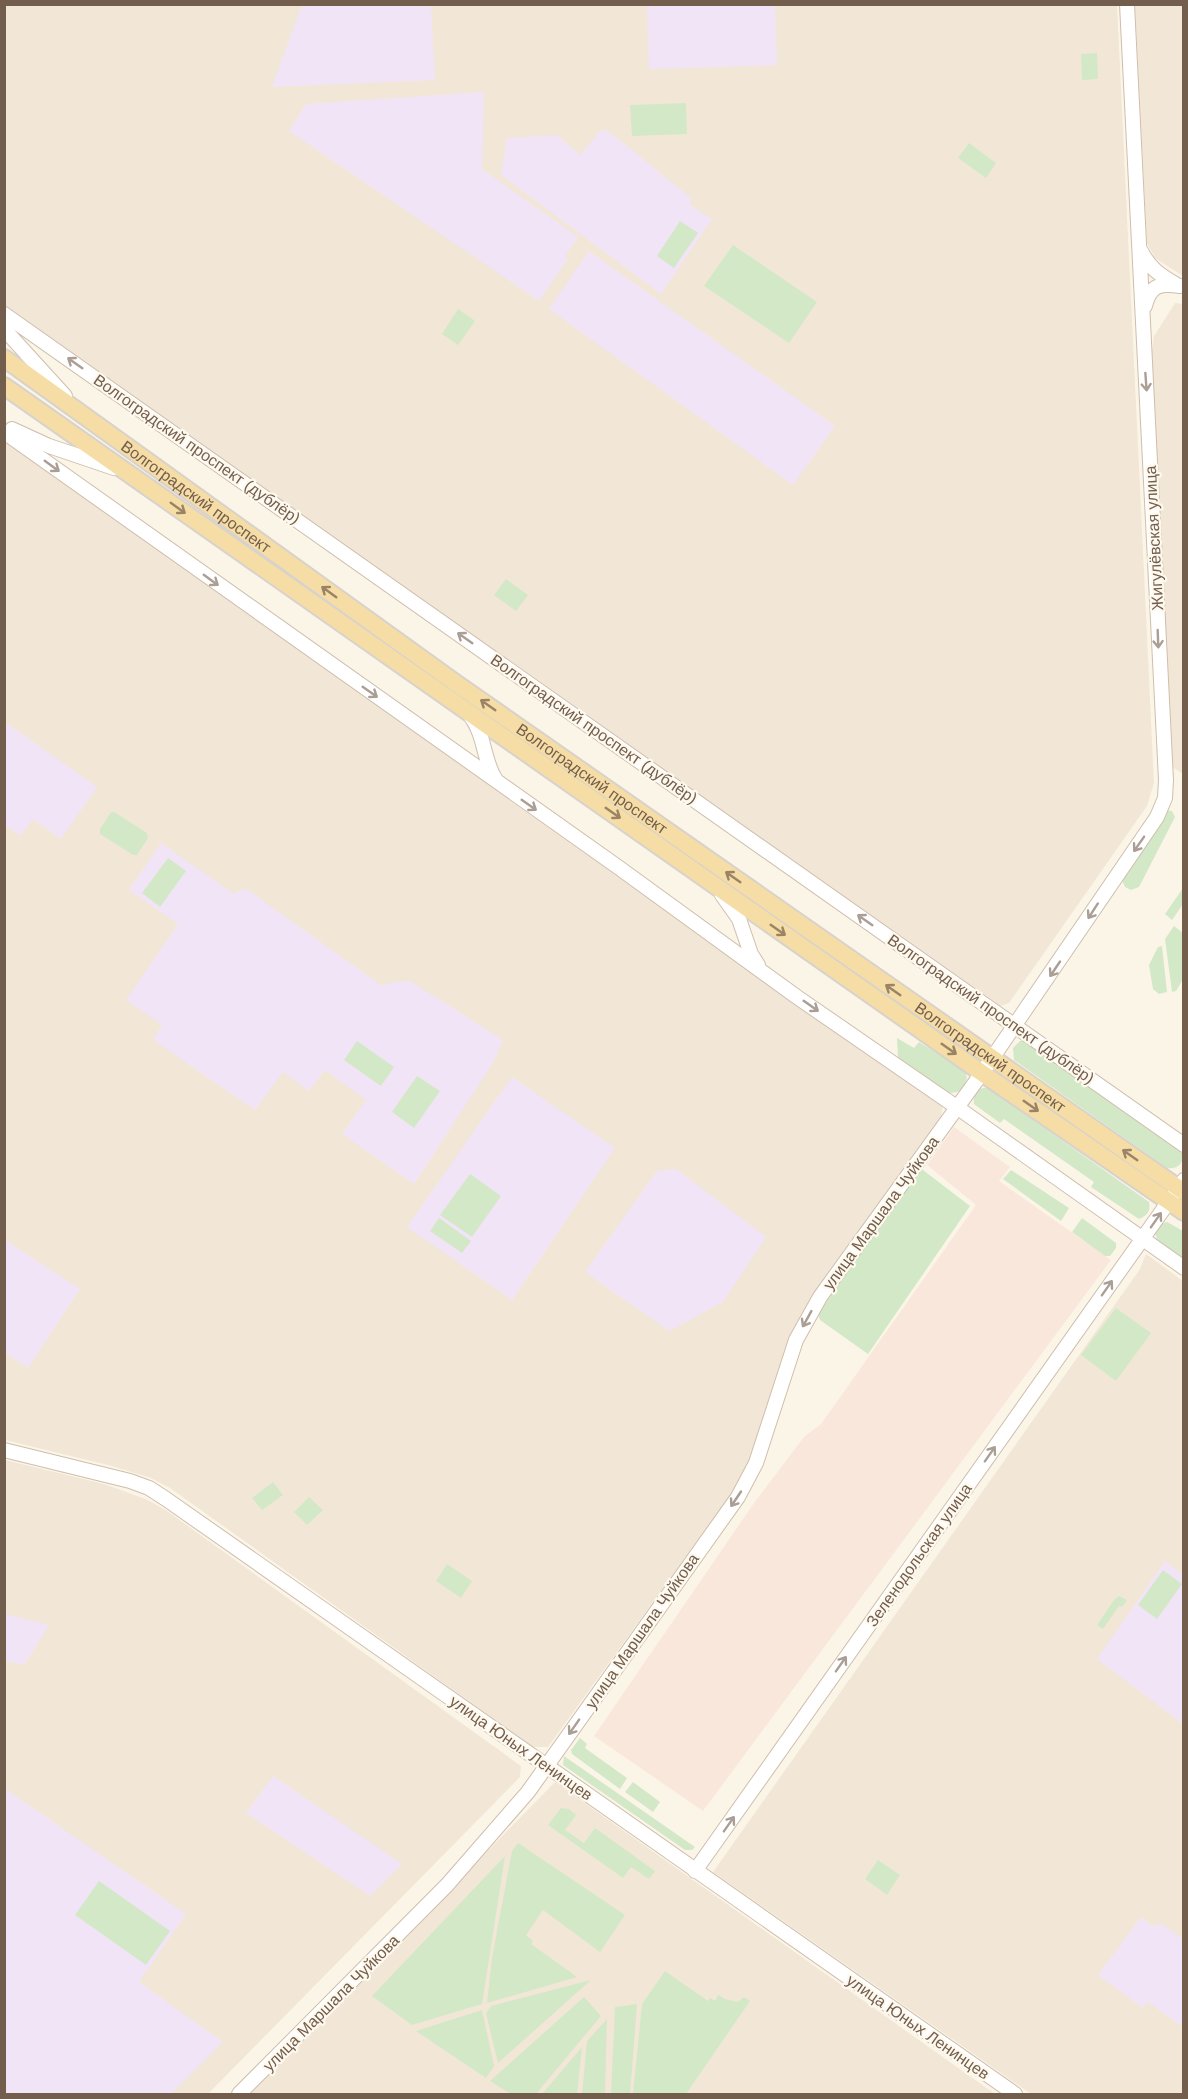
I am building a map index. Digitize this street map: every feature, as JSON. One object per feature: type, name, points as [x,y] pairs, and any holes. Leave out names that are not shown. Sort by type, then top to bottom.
[{"type":"main road","name":"Волгоградский проспект","points":[[4,358],[987,1066]]},
{"type":"main road","name":"Волгоградский проспект","points":[[4,386],[713,884],[1178,1190],[1184,1212]]},
{"type":"street","name":"Жигулёвская улица","points":[[987,1066],[1157,817],[1165,798],[1166,780],[1127,4]]},
{"type":"street","points":[[1139,247],[1148,264],[1182,288]]},
{"type":"street","points":[[1143,323],[1144,307],[1151,291],[1167,284],[1182,288]]},
{"type":"street","name":"Волгоградский проспект (дублёр)","points":[[4,314],[1184,1145]]},
{"type":"street","points":[[4,329],[86,417]]},
{"type":"street","points":[[4,426],[49,446],[131,474]]},
{"type":"street","points":[[4,432],[763,972],[1184,1268]]},
{"type":"street","points":[[467,711],[478,727],[491,771],[498,783]]},
{"type":"street","points":[[713,884],[739,919],[751,954],[763,972]]},
{"type":"street","name":"улица Маршала Чуйкова","points":[[239,2094],[447,1886],[546,1767],[738,1497],[756,1463],[796,1340],[804,1323],[823,1292],[987,1066]]},
{"type":"street","name":"Зеленодольская улица","points":[[695,1871],[1178,1190]]},
{"type":"street","name":"улица Юных Ленинцев","points":[[4,1450],[107,1474],[149,1488],[1015,2094]]},
{"type":"shaded area","points":[[5,5],[1117,5],[1154,783],[1147,806],[1009,1003],[1001,1006],[5,308]]},
{"type":"shaded area","points":[[302,5],[431,5],[435,80],[272,87]]},
{"type":"shaded area","points":[[647,5],[775,5],[777,65],[649,69]]},
{"type":"shaded area","points":[[1135,5],[1183,5],[1183,276],[1155,258],[1147,243]]},
{"type":"shaded area","points":[[484,92],[482,169],[578,237],[565,256],[568,259],[539,301],[289,131],[306,104]]},
{"type":"shaded area","points":[[602,129],[612,134],[692,199],[689,204],[712,219],[661,294],[501,175],[507,138],[557,135],[580,155]]},
{"type":"shaded area","points":[[589,251],[835,426],[793,485],[549,309]]},
{"type":"shaded area","points":[[1175,303],[1183,304],[1183,774],[1171,766],[1152,351],[1154,336]]},
{"type":"shaded area","points":[[5,440],[943,1105],[941,1116],[818,1288],[802,1314],[790,1338],[754,1455],[740,1482],[548,1747],[533,1747],[170,1488],[151,1478],[108,1465],[5,1440]]},
{"type":"shaded area","points":[[5,722],[97,787],[61,839],[33,819],[20,836],[5,825]]},
{"type":"shaded area","points":[[161,843],[234,894],[245,888],[382,986],[393,982],[410,981],[503,1040],[493,1063],[414,1184],[342,1134],[366,1100],[325,1070],[309,1091],[283,1072],[255,1110],[153,1040],[162,1025],[126,1000],[178,924],[129,890]]},
{"type":"shaded area","points":[[512,1077],[615,1148],[512,1300],[407,1227]]},
{"type":"shaded area","points":[[954,1127],[1010,1167],[999,1181],[1111,1260],[703,1811],[594,1736],[754,1503],[804,1437],[821,1424],[976,1205],[927,1165]]},
{"type":"shaded area","points":[[676,1169],[766,1237],[723,1302],[669,1331],[585,1272],[657,1171]]},
{"type":"shaded area","points":[[5,1240],[80,1289],[28,1368],[5,1353]]},
{"type":"shaded area","points":[[1146,1254],[1183,1281],[1183,2094],[1031,2094],[713,1872],[1140,1269]]},
{"type":"shaded area","points":[[5,1460],[104,1484],[148,1500],[167,1511],[521,1766],[520,1777],[208,2094],[5,2094]]},
{"type":"shaded area","points":[[1165,1561],[1183,1575],[1183,1724],[1097,1659]]},
{"type":"shaded area","points":[[5,1614],[49,1625],[24,1665],[5,1661]]},
{"type":"shaded area","points":[[273,1776],[402,1864],[370,1896],[246,1813]]},
{"type":"shaded area","points":[[555,1782],[995,2094],[250,2094]]},
{"type":"shaded area","points":[[4,1788],[186,1914],[139,1982],[223,2042],[171,2094],[5,2094]]},
{"type":"shaded area","points":[[1141,1917],[1152,1926],[1162,1924],[1183,1939],[1183,2027],[1148,2002],[1143,2008],[1098,1975]]},
{"type":"green space","points":[[1097,53],[1098,79],[1082,80],[1081,54]]},
{"type":"green space","points":[[686,103],[687,134],[632,136],[630,105]]},
{"type":"green space","points":[[969,143],[996,163],[986,178],[958,158]]},
{"type":"green space","points":[[680,221],[698,233],[674,268],[657,256]]},
{"type":"green space","points":[[733,245],[817,302],[789,343],[704,286]]},
{"type":"green space","points":[[458,309],[475,321],[458,345],[442,334]]},
{"type":"green space","points":[[506,579],[528,595],[516,611],[494,595]]},
{"type":"green space","points":[[1166,810],[1172,811],[1175,817],[1139,887],[1131,890],[1125,887],[1121,878]]},
{"type":"green space","points":[[111,812],[147,833],[148,838],[137,855],[133,855],[100,834],[100,829]]},
{"type":"green space","points":[[168,858],[186,871],[160,907],[142,893]]},
{"type":"green space","points":[[1183,888],[1183,904],[1172,920],[1165,914]]},
{"type":"green space","points":[[1174,926],[1183,933],[1183,979],[1176,991],[1172,992],[1165,939]]},
{"type":"green space","points":[[1162,946],[1167,992],[1159,994],[1153,989],[1149,965],[1158,947]]},
{"type":"green space","points":[[897,1038],[914,1048],[919,1042],[965,1071],[967,1078],[963,1088],[948,1093],[898,1058]]},
{"type":"green space","points":[[357,1041],[394,1067],[381,1086],[344,1060]]},
{"type":"green space","points":[[1020,1041],[1027,1041],[1182,1150],[1183,1158],[1180,1164],[1175,1168],[1167,1168],[1014,1060],[1013,1048]]},
{"type":"green space","points":[[417,1076],[440,1091],[414,1128],[392,1112]]},
{"type":"green space","points":[[983,1088],[988,1088],[1149,1202],[1148,1213],[1139,1219],[1091,1187],[1094,1182],[1004,1119],[1000,1123],[974,1104],[975,1094]]},
{"type":"green space","points":[[919,1170],[923,1170],[970,1206],[868,1354],[820,1320],[818,1314]]},
{"type":"green space","points":[[1011,1170],[1069,1208],[1061,1221],[1003,1179]]},
{"type":"green space","points":[[470,1174],[501,1196],[472,1237],[440,1215]]},
{"type":"green space","points":[[439,1218],[471,1241],[462,1253],[430,1231]]},
{"type":"green space","points":[[1082,1218],[1116,1243],[1116,1248],[1110,1256],[1105,1256],[1072,1232]]},
{"type":"green space","points":[[1167,1222],[1183,1231],[1183,1260],[1157,1239],[1155,1233],[1161,1224]]},
{"type":"green space","points":[[1116,1308],[1151,1333],[1116,1381],[1081,1355]]},
{"type":"green space","points":[[273,1482],[283,1495],[262,1510],[252,1498]]},
{"type":"green space","points":[[309,1497],[323,1510],[307,1525],[294,1512]]},
{"type":"green space","points":[[447,1564],[472,1581],[461,1598],[436,1581]]},
{"type":"green space","points":[[1163,1570],[1182,1584],[1157,1619],[1138,1605]]},
{"type":"green space","points":[[1119,1596],[1127,1600],[1122,1607],[1119,1606],[1103,1629],[1097,1625]]},
{"type":"green space","points":[[580,1738],[587,1744],[585,1748],[627,1778],[620,1789],[572,1754],[571,1750]]},
{"type":"green space","points":[[564,1756],[695,1847],[692,1850],[685,1850],[563,1765]]},
{"type":"green space","points":[[633,1782],[660,1802],[653,1812],[625,1792]]},
{"type":"green space","points":[[561,1808],[569,1809],[576,1815],[565,1830],[584,1843],[595,1828],[655,1871],[649,1879],[631,1867],[623,1878],[548,1825]]},
{"type":"green space","points":[[518,1843],[625,1915],[600,1952],[543,1910],[526,1935],[533,1941],[531,1944],[577,1977],[487,2003],[492,1958],[512,1851]]},
{"type":"green space","points":[[505,1856],[482,2004],[412,2025],[372,1996]]},
{"type":"green space","points":[[878,1860],[900,1875],[887,1895],[865,1879]]},
{"type":"green space","points":[[99,1881],[170,1931],[146,1965],[75,1915]]},
{"type":"green space","points":[[665,1971],[708,2001],[710,1998],[715,2001],[718,1995],[738,2002],[744,1997],[750,2001],[686,2094],[633,2094],[642,2004]]},
{"type":"green space","points":[[591,1980],[498,2063],[486,2013],[491,2006]]},
{"type":"green space","points":[[584,1997],[601,2016],[536,2094],[511,2094],[490,2081]]},
{"type":"green space","points":[[637,2004],[630,2094],[611,2094],[615,2007]]},
{"type":"green space","points":[[482,2010],[494,2066],[486,2078],[416,2031]]},
{"type":"green space","points":[[607,2019],[605,2094],[582,2094],[587,2041]]},
{"type":"green space","points":[[582,2047],[577,2094],[542,2094]]}]
